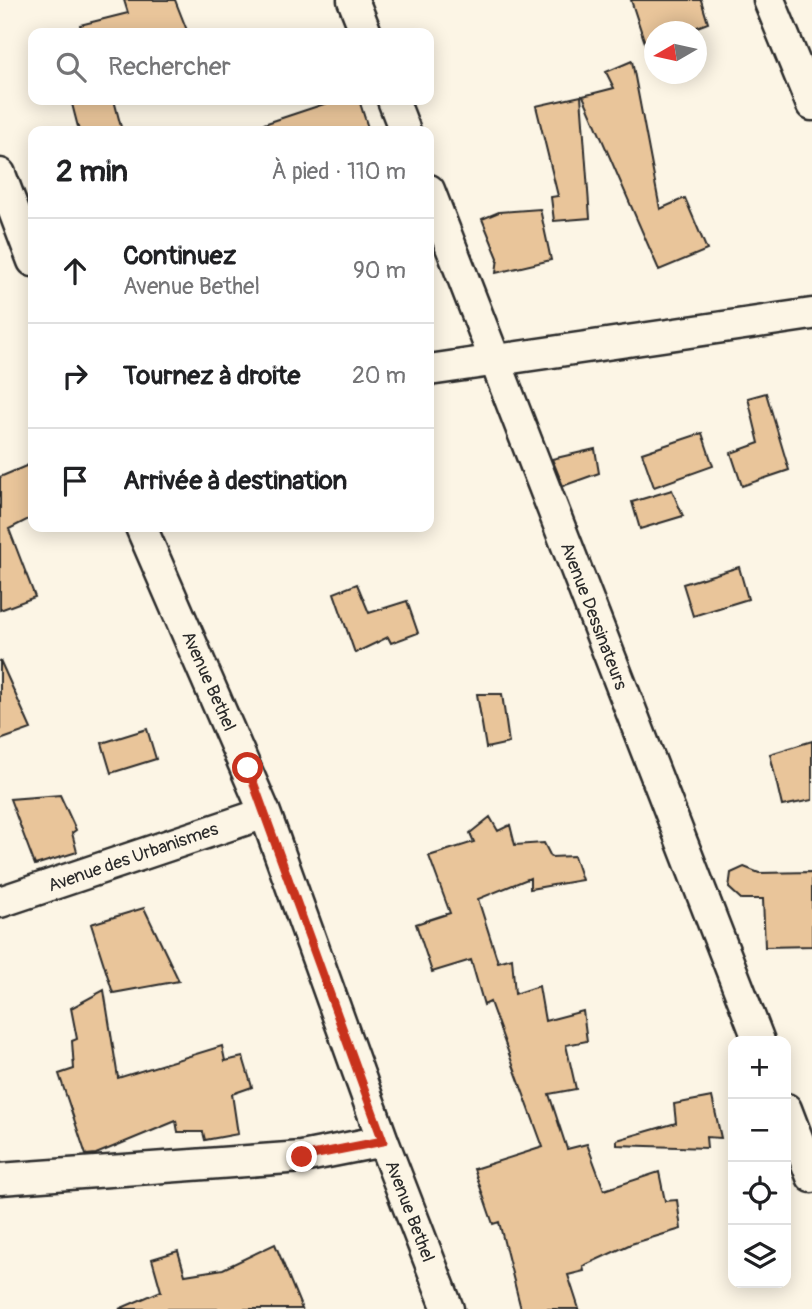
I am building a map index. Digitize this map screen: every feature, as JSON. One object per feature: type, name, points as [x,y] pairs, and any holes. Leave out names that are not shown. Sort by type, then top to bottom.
[{"type":"street","points":[[353,0],[364,28]]},
{"type":"street","points":[[769,0],[812,104]]},
{"type":"street","points":[[395,105],[403,126]]},
{"type":"street","points":[[0,174],[28,248]]},
{"type":"street","name":"Avenue Dessinateurs","points":[[434,203],[757,1036]]},
{"type":"street","points":[[434,369],[812,314]]},
{"type":"street","name":"Avenue Bethel","points":[[143,532],[265,813],[383,1141],[448,1309]]},
{"type":"street","name":"Avenue des Urbanismes","points":[[0,902],[265,813]]},
{"type":"street","points":[[791,1122],[812,1177]]},
{"type":"street","points":[[0,1179],[302,1157],[383,1141]]},
{"type":"building","points":[[124,0],[175,0],[186,28],[81,28],[80,25],[128,13]]},
{"type":"building","points":[[631,0],[701,0],[708,23],[644,21],[644,40]]},
{"type":"building","points":[[632,61],[660,209],[685,198],[707,250],[659,270],[583,96],[614,88],[606,72]]},
{"type":"building","points":[[581,96],[590,218],[554,221],[551,197],[558,196],[536,106]]},
{"type":"building","points":[[72,105],[115,105],[121,126],[78,126]]},
{"type":"building","points":[[321,105],[361,105],[367,126],[258,126]]},
{"type":"building","points":[[540,209],[551,260],[496,273],[498,258],[482,219],[499,212]]},
{"type":"building","points":[[766,393],[789,470],[742,486],[731,453],[759,443],[748,398]]},
{"type":"building","points":[[702,433],[713,466],[654,487],[642,453]]},
{"type":"building","points":[[595,449],[599,473],[563,486],[552,459]]},
{"type":"building","points":[[28,465],[28,520],[9,529],[35,597],[0,610],[0,477]]},
{"type":"building","points":[[672,490],[683,516],[640,529],[632,502]]},
{"type":"building","points":[[739,567],[748,599],[693,616],[683,584]]},
{"type":"building","points":[[357,584],[369,613],[407,601],[418,633],[391,643],[388,637],[355,653],[334,593]]},
{"type":"building","points":[[0,660],[31,729],[0,740]]},
{"type":"building","points":[[477,694],[502,694],[509,743],[486,748]]},
{"type":"building","points":[[147,729],[156,759],[111,773],[102,743]]},
{"type":"building","points":[[812,741],[812,800],[782,806],[770,754]]},
{"type":"building","points":[[60,795],[76,830],[72,833],[77,852],[35,865],[10,799]]},
{"type":"building","points":[[490,817],[498,831],[510,825],[515,845],[544,843],[551,857],[574,856],[582,880],[530,889],[530,878],[478,899],[498,962],[512,958],[515,994],[539,986],[545,1021],[583,1011],[587,1041],[566,1045],[576,1089],[549,1094],[567,1149],[587,1144],[604,1190],[659,1172],[665,1201],[677,1200],[681,1229],[631,1244],[583,1266],[584,1271],[568,1275],[579,1309],[521,1309],[499,1222],[493,1224],[474,1169],[543,1147],[490,1002],[484,1005],[471,960],[432,972],[416,924],[450,913],[429,856],[474,842],[470,833]]},
{"type":"building","points":[[744,867],[759,873],[812,872],[812,946],[765,947],[763,899],[741,899],[729,888],[731,873]]},
{"type":"building","points":[[144,908],[179,981],[113,993],[91,924]]},
{"type":"building","points":[[104,990],[118,1078],[222,1046],[225,1061],[243,1057],[252,1087],[232,1094],[238,1134],[205,1140],[203,1132],[178,1132],[176,1121],[96,1154],[86,1155],[59,1074],[74,1069],[72,1041],[77,1039],[71,1008]]},
{"type":"building","points":[[712,1097],[721,1138],[706,1137],[707,1148],[617,1145],[617,1140],[676,1123],[674,1104]]},
{"type":"building","points":[[275,1244],[302,1309],[119,1309],[161,1291],[152,1259],[178,1251],[185,1275],[223,1269]]},
{"type":"route","points":[[248,768],[383,1141],[302,1157]]}]
